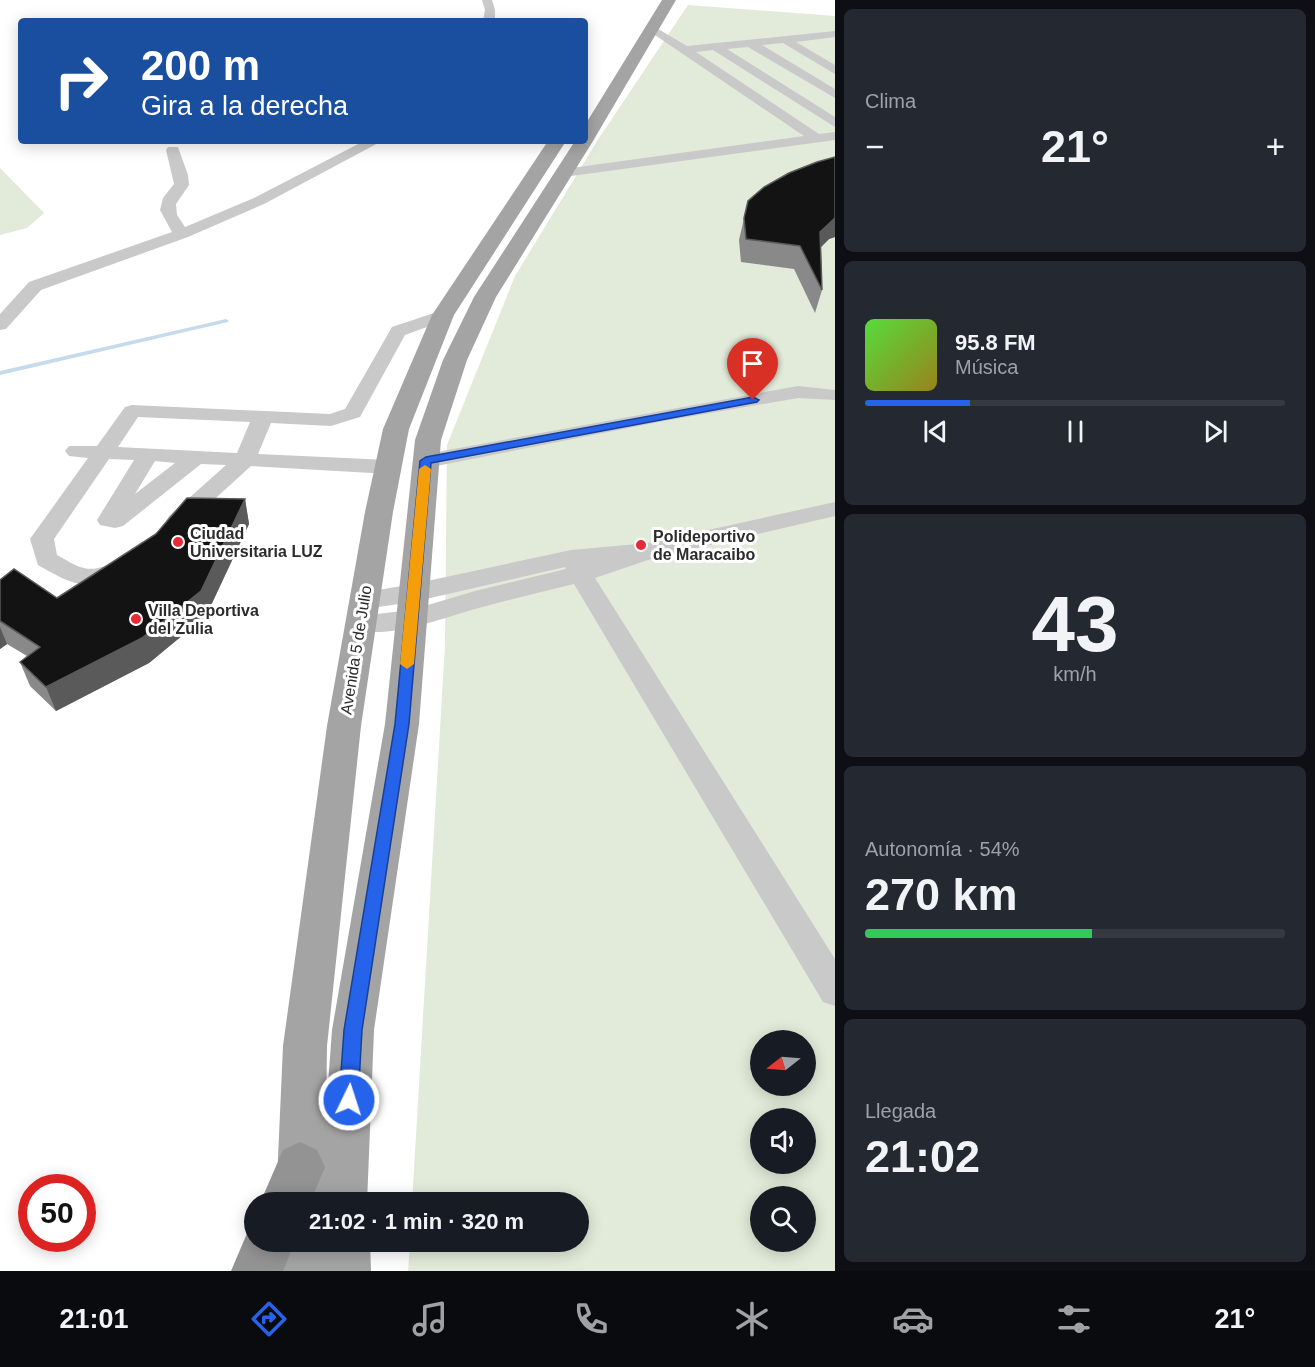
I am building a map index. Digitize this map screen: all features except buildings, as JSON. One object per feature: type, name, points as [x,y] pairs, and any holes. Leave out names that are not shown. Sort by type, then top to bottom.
[{"type":"highway","points":[[256,1271],[265,1252]]},
{"type":"main road","points":[[641,18],[653,0]]},
{"type":"main road","name":"Avenida 5 de Julio","points":[[588,134],[669,0]]},
{"type":"main road","name":"Avenida 5 de Julio","points":[[344,1192],[353,1030],[402,724],[428,440],[454,360],[552,170],[556,144]]},
{"type":"main road","name":"Avenida 5 de Julio","points":[[295,1191],[305,1046],[344,726],[362,611],[396,429],[443,315],[552,170],[580,144]]},
{"type":"main road","points":[[300,1252],[301,1271]]},
{"type":"main road","points":[[345,1252],[346,1271]]},
{"type":"lane","points":[[487,0],[489,18]]},
{"type":"lane","points":[[654,28],[817,139]]},
{"type":"lane","points":[[685,50],[835,34]]},
{"type":"lane","points":[[815,36],[835,48]]},
{"type":"lane","points":[[784,39],[835,70]]},
{"type":"lane","points":[[750,43],[835,94]]},
{"type":"lane","points":[[716,47],[835,123]]},
{"type":"lane","points":[[552,170],[835,136]]},
{"type":"lane","points":[[9,293],[182,234],[259,201],[369,144]]},
{"type":"lane","points":[[173,150],[182,185],[168,201],[166,210],[170,220],[182,234]]},
{"type":"lane","points":[[0,325],[35,286]]},
{"type":"lane","points":[[139,555],[122,569],[93,579],[79,578],[46,559],[42,539],[132,411],[331,420],[353,413],[398,331],[443,315]]},
{"type":"lane","points":[[426,461],[664,415],[798,392],[833,395]]},
{"type":"lane","points":[[833,395],[826,400],[835,416]]},
{"type":"lane","points":[[164,532],[245,460],[263,417]]},
{"type":"lane","points":[[76,452],[388,467]]},
{"type":"lane","points":[[148,455],[108,520],[116,521],[196,457]]},
{"type":"lane","points":[[362,611],[475,600],[576,566],[835,509]]},
{"type":"lane","points":[[576,566],[835,990]]},
{"type":"green space","name":"Polideportivo de Maracaibo","points":[[688,5],[835,16],[835,1271],[408,1271],[409,1252],[589,1252],[589,1192],[413,1192],[445,645],[447,445],[515,276],[599,138]]},
{"type":"green space","points":[[0,168],[44,213],[27,228],[0,235]]},
{"type":"waterway","points":[[0,373],[226,321]]},
{"type":"slow traffic","points":[[407,664],[425,469]]},
{"type":"place","name":"Ciudad Universitaria LUZ","points":[[178,542]]},
{"type":"place","name":"Polideportivo de Maracaibo","points":[[641,545]]},
{"type":"place","name":"Villa Deportiva del Zulia","points":[[136,619]]},
{"type":"route","points":[[349,1100],[353,1030],[402,724],[426,461],[753,400]]}]
